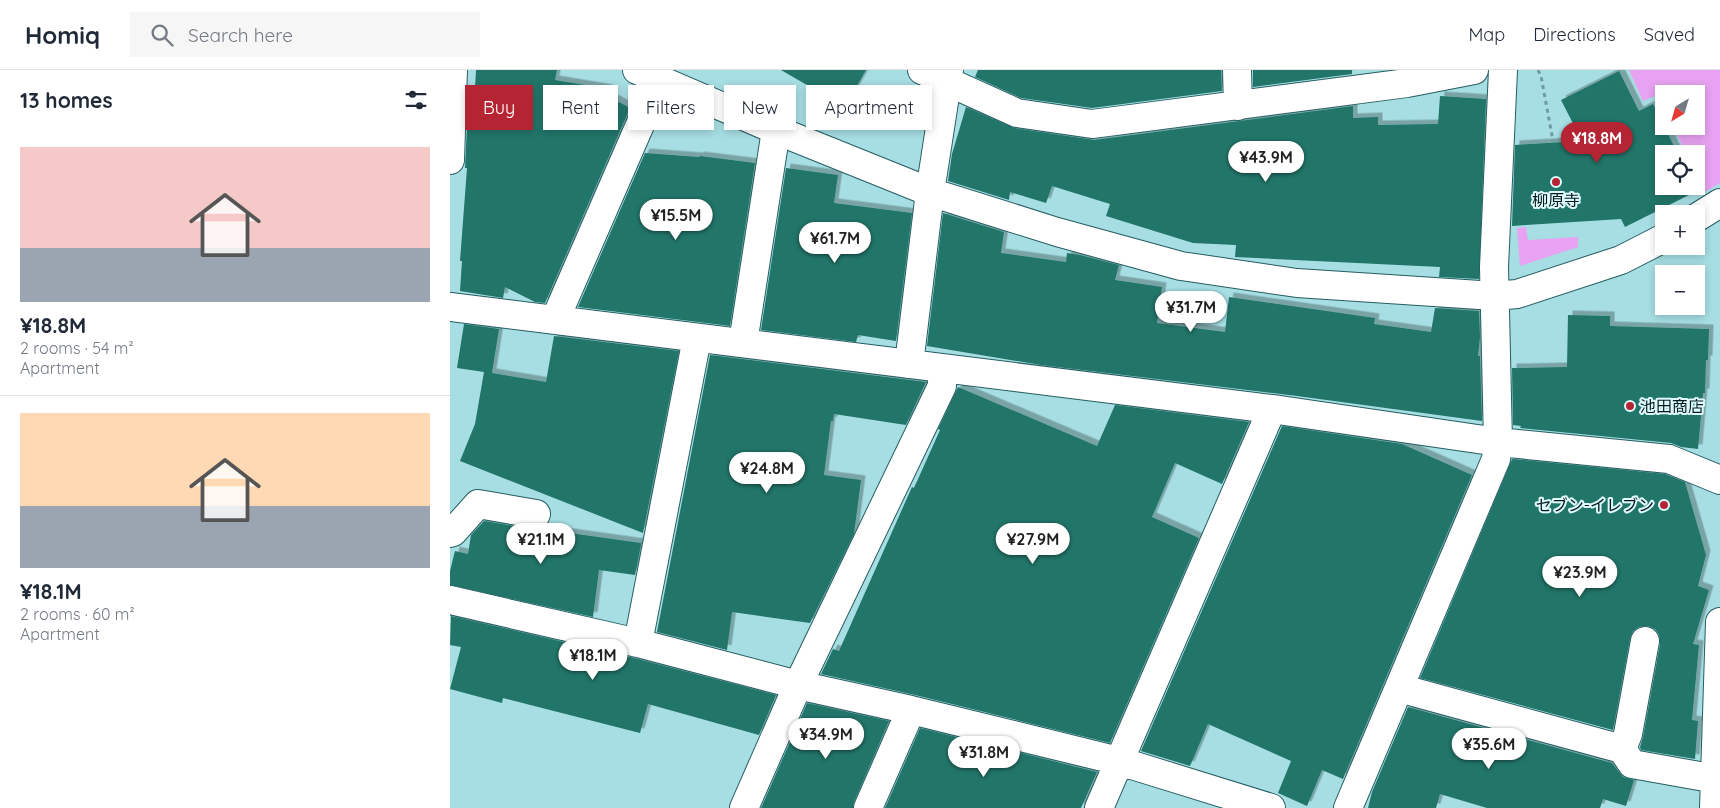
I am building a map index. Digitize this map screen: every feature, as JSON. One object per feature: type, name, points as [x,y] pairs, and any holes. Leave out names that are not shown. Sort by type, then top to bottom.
[{"type":"street","points":[[450,160],[453,70]]},
{"type":"street","points":[[922,70],[948,76],[1017,113],[1092,124],[1238,106],[1406,77],[1474,70]]},
{"type":"street","points":[[1237,70],[1238,106]]},
{"type":"street","points":[[1348,808],[1496,459],[1498,442],[1494,267],[1503,70]]},
{"type":"street","points":[[555,320],[649,75],[724,107]]},
{"type":"street","points":[[909,364],[930,192],[948,76]]},
{"type":"street","points":[[743,343],[776,130],[930,192],[1057,232],[1181,266],[1297,283],[1495,296],[1517,294],[1621,260],[1655,243]]},
{"type":"street","points":[[1705,212],[1720,203]]},
{"type":"street","points":[[450,307],[1272,409],[1498,442],[1669,459],[1720,480]]},
{"type":"street","points":[[638,643],[697,338]]},
{"type":"street","points":[[744,808],[798,686],[942,386],[942,368]]},
{"type":"street","points":[[1099,808],[1272,409]]},
{"type":"street","points":[[450,533],[478,504],[536,514]]},
{"type":"street","points":[[450,600],[638,643],[798,686],[912,710],[1119,761],[1271,808]]},
{"type":"street","points":[[1714,808],[1720,622]]},
{"type":"street","points":[[1622,750],[1628,734],[1645,641]]},
{"type":"street","points":[[1399,688],[1622,750],[1632,764],[1716,779]]},
{"type":"street","points":[[868,808],[912,710]]},
{"type":"path","points":[[1538,70],[1541,76],[1553,141]]},
{"type":"shaded area","points":[[1629,70],[1720,70],[1720,183],[1705,192],[1705,145],[1682,145],[1677,135],[1705,135],[1705,85],[1655,85],[1655,96],[1643,101]]},
{"type":"shaded area","points":[[1526,227],[1528,240],[1578,237],[1578,247],[1520,266],[1517,228]]},
{"type":"building","points":[[476,70],[557,70],[555,80],[585,85],[543,85],[543,130],[618,130],[618,101],[628,107],[628,113],[545,303],[535,302],[505,287],[503,298],[460,291],[462,261],[460,261],[467,168],[465,168],[467,130],[533,130],[533,85],[475,85]]},
{"type":"building","points":[[781,70],[866,70],[857,85],[807,85]]},
{"type":"building","points":[[978,70],[1221,70],[1222,91],[1092,108],[1021,98],[975,77]]},
{"type":"building","points":[[1253,70],[1352,70],[1352,74],[1253,87]]},
{"type":"building","points":[[1619,71],[1639,111],[1653,104],[1655,108],[1655,135],[1668,135],[1674,145],[1655,145],[1655,195],[1689,195],[1669,205],[1655,205],[1655,212],[1625,227],[1621,219],[1512,226],[1515,145],[1582,141],[1561,100]]},
{"type":"building","points":[[1440,96],[1486,99],[1479,279],[1439,277],[1440,267],[1235,257],[1236,245],[1193,243],[1106,216],[1110,204],[1052,186],[1046,203],[1010,192],[1009,200],[948,181],[952,154],[966,107],[1014,128],[1094,140],[1353,106],[1353,118],[1378,117],[1378,125],[1438,124]]},
{"type":"building","points":[[645,153],[700,156],[755,163],[730,326],[578,307]]},
{"type":"building","points":[[786,168],[838,175],[834,203],[912,213],[896,341],[858,335],[856,342],[761,330]]},
{"type":"building","points":[[943,213],[1004,232],[1001,253],[1066,262],[1067,253],[1080,255],[1119,265],[1115,280],[1162,287],[1157,323],[1225,332],[1229,297],[1375,318],[1374,324],[1431,332],[1435,308],[1479,311],[1480,337],[1478,356],[1480,356],[1482,421],[1041,365],[927,346]]},
{"type":"building","points":[[1568,315],[1610,316],[1610,326],[1709,329],[1705,393],[1703,393],[1698,449],[1681,447],[1671,443],[1520,428],[1521,426],[1513,425],[1512,368],[1567,367]]},
{"type":"building","points":[[464,324],[499,329],[492,373],[546,382],[554,336],[679,351],[643,533],[460,461],[475,424],[484,372],[457,368]]},
{"type":"building","points":[[710,355],[926,382],[906,425],[834,414],[833,421],[831,421],[824,475],[861,480],[854,534],[810,623],[732,612],[727,650],[657,632]]},
{"type":"building","points":[[958,387],[1097,446],[1115,405],[1249,422],[1222,484],[1175,463],[1152,517],[1199,538],[1110,743],[821,674],[833,649],[839,651]]},
{"type":"building","points":[[1282,426],[1402,444],[1472,475],[1343,779],[1322,770],[1307,806],[1278,793],[1291,761],[1208,724],[1190,766],[1141,751]]},
{"type":"building","points":[[1512,459],[1665,474],[1685,482],[1706,555],[1698,586],[1709,590],[1693,644],[1699,645],[1692,720],[1698,721],[1695,759],[1641,750],[1640,747],[1660,644],[1659,635],[1655,629],[1648,626],[1639,627],[1633,631],[1630,638],[1613,730],[1420,678]]},
{"type":"building","points":[[484,521],[641,543],[643,535],[635,575],[599,570],[593,617],[450,585],[450,571],[455,551],[468,554],[471,535]]},
{"type":"building","points":[[451,616],[634,658],[776,695],[759,735],[648,704],[640,733],[503,698],[502,703],[450,689],[461,647],[450,645]]},
{"type":"building","points":[[807,703],[889,721],[853,808],[761,808]]},
{"type":"building","points":[[1408,707],[1612,763],[1623,777],[1634,780],[1626,806],[1603,799],[1600,808],[1487,808],[1440,794],[1436,808],[1368,808],[1372,792]]},
{"type":"building","points":[[920,728],[1097,772],[1081,808],[885,808]]},
{"type":"place","name":"柳原寺","points":[[1556,182]]},
{"type":"place","name":"池田商店","points":[[1630,406]]},
{"type":"place","name":"セブン-イレブン","points":[[1664,505]]}]
